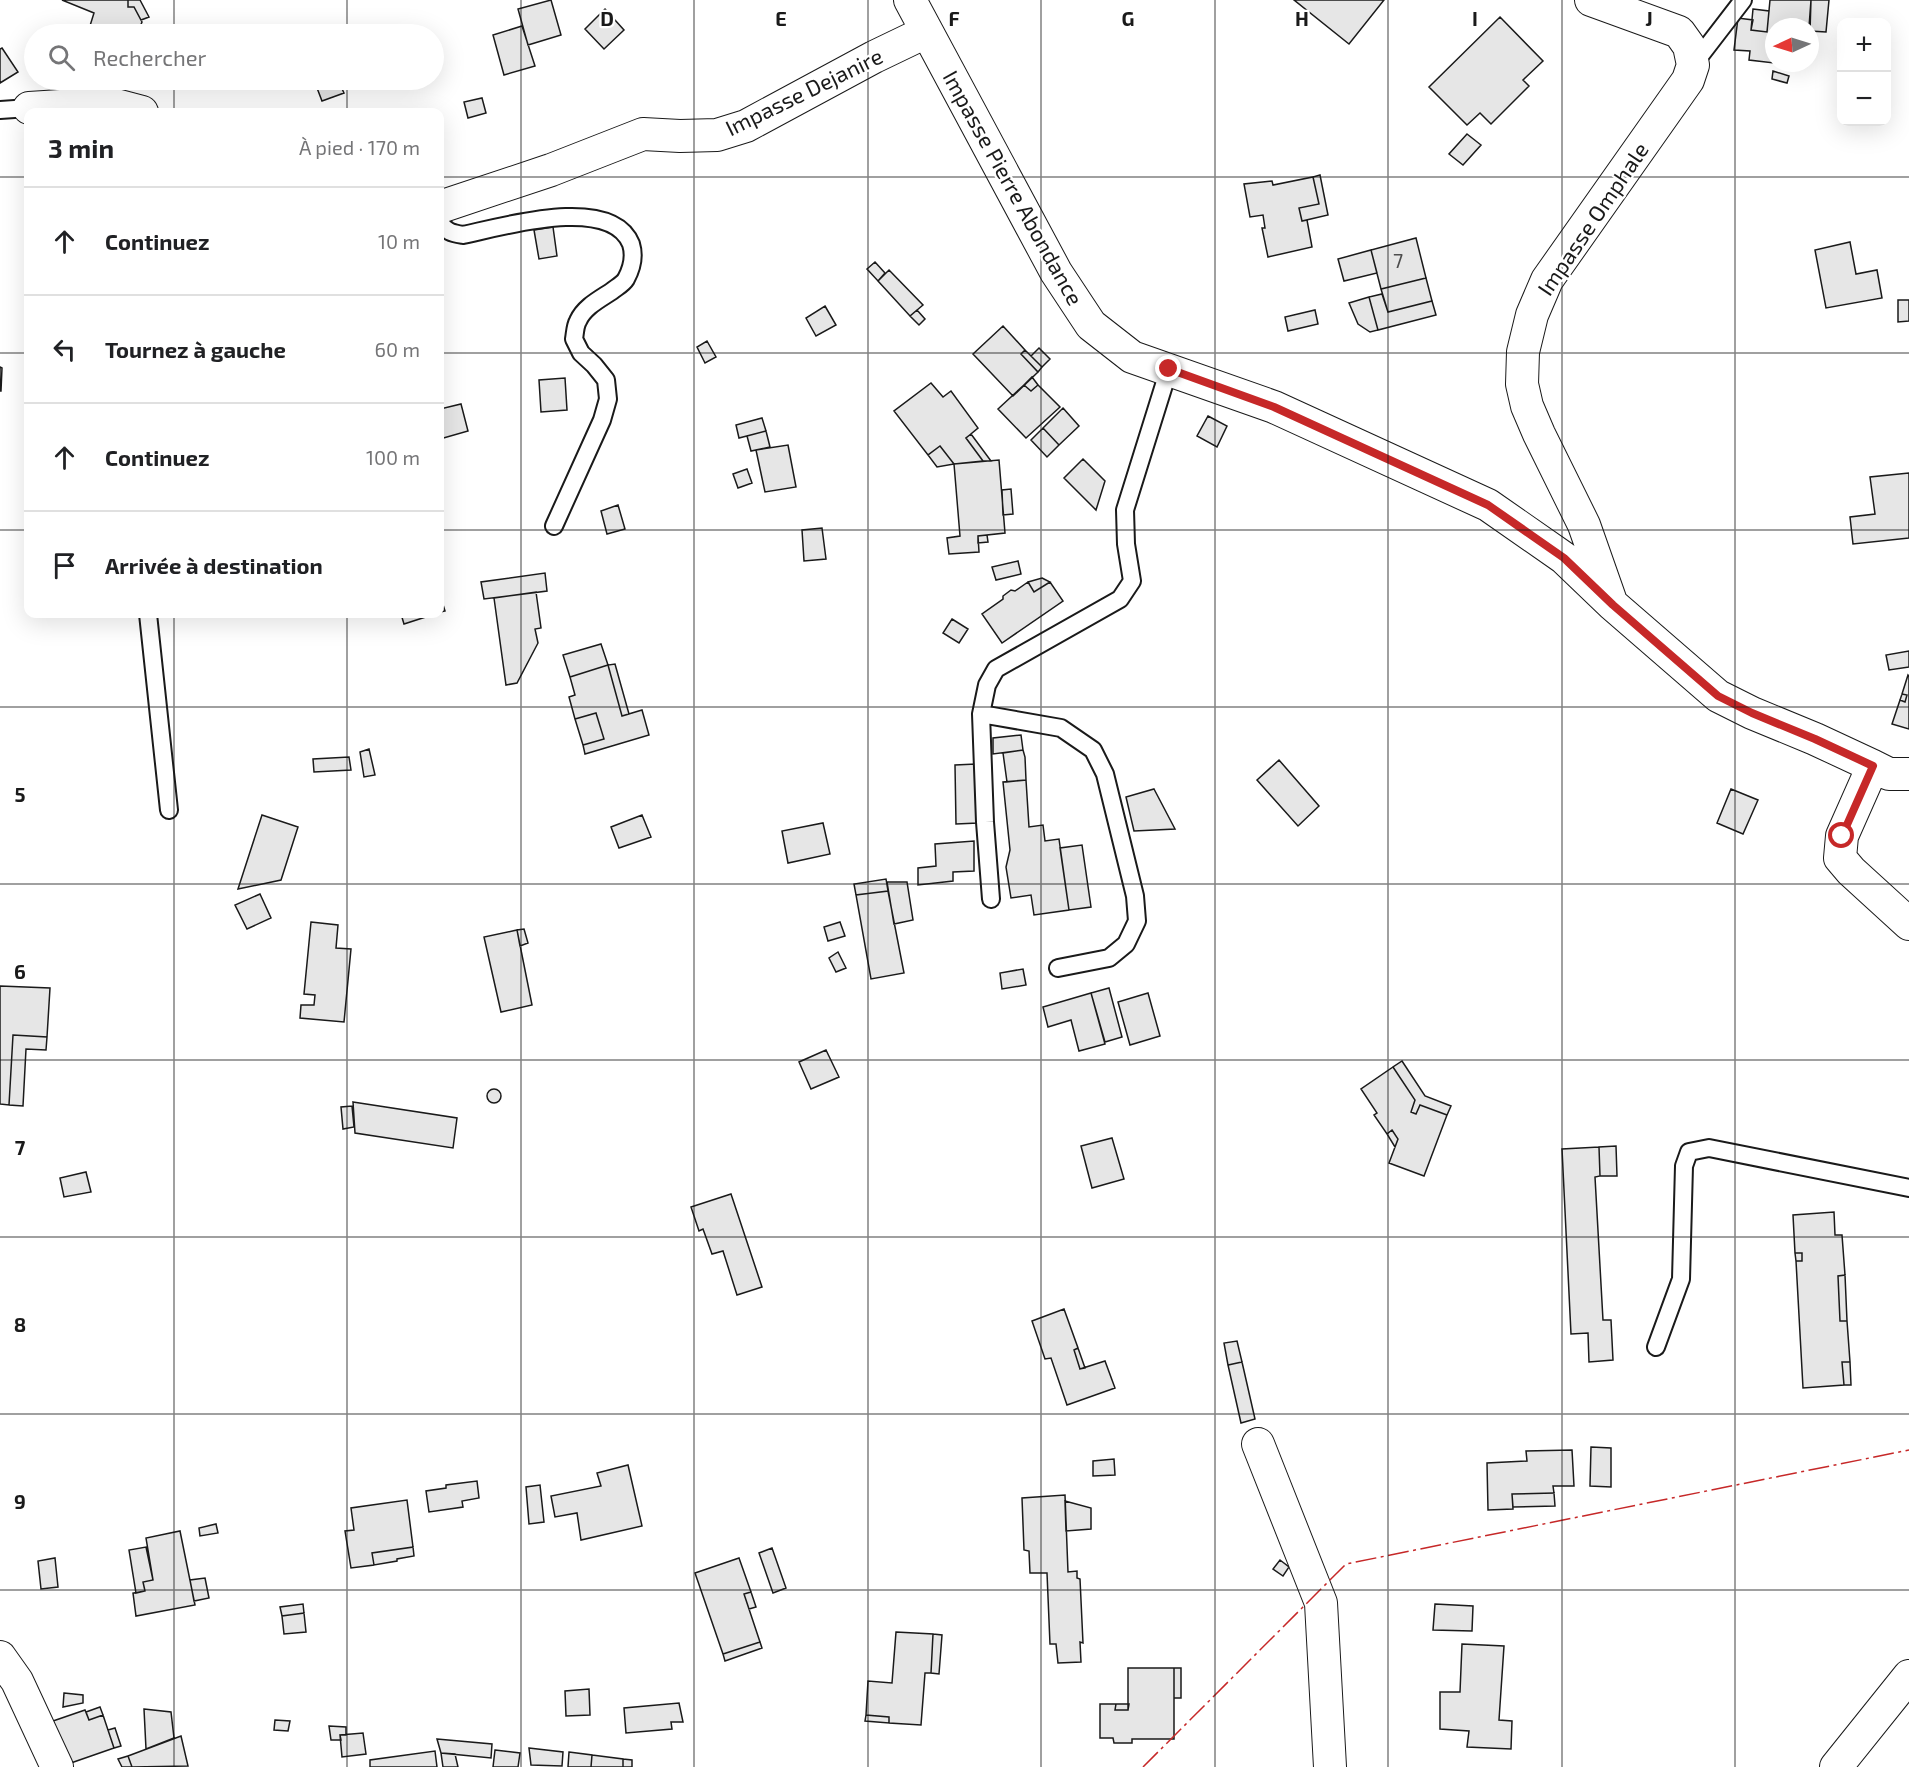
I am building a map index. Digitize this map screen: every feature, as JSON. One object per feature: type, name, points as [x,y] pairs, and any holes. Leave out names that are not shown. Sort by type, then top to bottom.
[{"type":"street","name":"Impasse Pierre Abondance","points":[[910,0],[1056,272],[1091,325],[1132,357],[1274,407],[1488,505],[1564,558],[1613,605],[1718,696],[1889,774],[1909,774]]},
{"type":"street","points":[[1591,0],[1679,32],[1689,46],[1693,65]]},
{"type":"street","name":"Impasse Dejanire","points":[[444,206],[551,170],[643,134],[717,135],[746,126],[874,57],[926,32]]},
{"type":"street","name":"Impasse Omphale","points":[[1613,605],[1584,525],[1527,406],[1522,384],[1523,352],[1532,315],[1547,280],[1688,80],[1693,65]]},
{"type":"street","points":[[30,108],[108,103],[127,108]]},
{"type":"street","points":[[1873,766],[1842,836],[1840,858],[1909,924]]},
{"type":"street","points":[[1258,1444],[1321,1603],[1330,1767]]},
{"type":"street","points":[[0,1657],[17,1681],[57,1767]]},
{"type":"street","points":[[1836,1767],[1909,1676]]},
{"type":"lane","points":[[1693,65],[1743,0]]},
{"type":"lane","points":[[444,228],[451,233],[463,234],[557,216],[586,217],[614,226],[628,238],[633,251],[633,264],[625,282],[589,307],[578,321],[574,339],[581,353],[606,380],[608,399],[602,420],[554,526]]},
{"type":"lane","points":[[991,899],[985,822],[981,714],[987,685],[996,669],[1120,599],[1132,581],[1126,544],[1125,510],[1169,369]]},
{"type":"lane","points":[[148,618],[169,810]]},
{"type":"lane","points":[[981,714],[1061,728],[1093,750],[1106,774],[1135,896],[1137,921],[1126,944],[1109,958],[1058,968]]},
{"type":"lane","points":[[1656,1347],[1681,1279],[1684,1166],[1689,1152],[1709,1148],[1909,1188]]},
{"type":"building","points":[[62,0],[128,0],[128,7],[134,7],[142,22],[141,24],[91,24],[94,13]]},
{"type":"building","points":[[128,0],[140,0],[149,17],[141,20],[134,7],[128,7]]},
{"type":"building","points":[[551,0],[561,35],[528,45],[518,9]]},
{"type":"building","points":[[1294,0],[1384,0],[1349,44]]},
{"type":"building","points":[[1770,0],[1811,0],[1810,18],[1768,18]]},
{"type":"building","points":[[1811,0],[1829,0],[1826,32],[1819,32],[1819,18],[1810,18]]},
{"type":"building","points":[[605,9],[624,30],[604,49],[585,29]]},
{"type":"building","points":[[1753,9],[1769,11],[1768,18],[1765,18],[1765,32],[1751,30]]},
{"type":"building","points":[[1500,17],[1543,61],[1523,80],[1529,86],[1491,124],[1480,113],[1467,125],[1429,87]]},
{"type":"building","points":[[1738,18],[1753,20],[1751,30],[1765,32],[1765,62],[1749,60],[1750,51],[1734,50]]},
{"type":"building","points":[[522,26],[535,66],[504,75],[493,35]]},
{"type":"building","points":[[2,48],[18,72],[0,83],[0,49]]},
{"type":"building","points":[[1773,72],[1789,76],[1787,83],[1772,79]]},
{"type":"building","points":[[318,90],[343,90],[344,93],[322,101]]},
{"type":"building","points":[[482,98],[486,113],[468,118],[464,102]]},
{"type":"building","points":[[1467,134],[1481,145],[1463,165],[1449,154]]},
{"type":"building","points":[[1320,175],[1328,215],[1302,221],[1299,208],[1319,204],[1313,177]]},
{"type":"building","points":[[1313,177],[1319,204],[1299,208],[1302,221],[1307,220],[1312,247],[1268,257],[1262,228],[1265,228],[1263,215],[1250,217],[1244,184],[1272,181],[1273,185]]},
{"type":"building","points":[[553,227],[557,256],[539,259],[534,230]]},
{"type":"building","points":[[1416,238],[1426,278],[1381,289],[1371,250]]},
{"type":"building","points":[[1850,242],[1856,274],[1877,270],[1882,298],[1826,308],[1815,250]]},
{"type":"building","points":[[1371,250],[1377,273],[1344,281],[1338,259]]},
{"type":"building","points":[[875,262],[885,273],[878,281],[867,269]]},
{"type":"building","points":[[889,270],[923,305],[910,316],[878,281]]},
{"type":"building","points":[[1426,278],[1432,301],[1388,312],[1381,289]]},
{"type":"building","points":[[1382,294],[1388,312],[1432,301],[1436,315],[1378,330],[1369,297]]},
{"type":"building","points":[[1369,297],[1378,330],[1370,332],[1358,324],[1349,303]]},
{"type":"building","points":[[1898,300],[1909,300],[1909,321],[1898,322]]},
{"type":"building","points":[[825,306],[836,325],[816,336],[806,318]]},
{"type":"building","points":[[917,310],[925,319],[919,325],[910,316]]},
{"type":"building","points":[[1315,310],[1318,324],[1288,331],[1285,317]]},
{"type":"building","points":[[1003,326],[1025,350],[1021,354],[1038,372],[1013,396],[973,354]]},
{"type":"building","points":[[707,341],[716,357],[705,363],[697,347]]},
{"type":"building","points":[[1039,348],[1050,359],[1042,367],[1031,356]]},
{"type":"building","points":[[1025,350],[1042,367],[1038,372],[1021,354]]},
{"type":"building","points":[[0,367],[2,368],[1,391],[0,391]]},
{"type":"building","points":[[1032,377],[1038,385],[1031,391],[1024,385]]},
{"type":"building","points":[[565,378],[567,410],[541,412],[539,380]]},
{"type":"building","points":[[931,383],[943,397],[951,391],[978,428],[966,438],[983,461],[954,464],[940,446],[928,455],[894,411]]},
{"type":"building","points":[[1024,385],[1031,391],[1038,385],[1060,407],[1026,438],[998,409]]},
{"type":"building","points":[[461,404],[468,431],[444,438],[444,408]]},
{"type":"building","points":[[1063,408],[1079,426],[1059,445],[1043,428]]},
{"type":"building","points":[[1208,416],[1227,426],[1217,447],[1197,436]]},
{"type":"building","points":[[762,418],[766,431],[739,438],[736,425]]},
{"type":"building","points":[[1043,428],[1059,445],[1047,457],[1031,440]]},
{"type":"building","points":[[766,431],[770,447],[751,451],[747,436]]},
{"type":"building","points":[[971,434],[991,461],[983,461],[966,438]]},
{"type":"building","points":[[788,445],[796,487],[765,492],[756,450]]},
{"type":"building","points":[[940,446],[954,464],[937,467],[928,455]]},
{"type":"building","points":[[1083,459],[1105,481],[1096,510],[1064,478]]},
{"type":"building","points":[[999,460],[1005,533],[978,536],[979,552],[949,554],[947,538],[960,536],[954,464]]},
{"type":"building","points":[[747,469],[752,483],[738,488],[733,474]]},
{"type":"building","points":[[1909,473],[1909,538],[1853,544],[1850,517],[1875,514],[1870,477]]},
{"type":"building","points":[[1011,489],[1013,514],[1003,515],[1002,490]]},
{"type":"building","points":[[618,505],[625,529],[607,534],[601,511]]},
{"type":"building","points":[[822,528],[826,559],[804,561],[802,530]]},
{"type":"building","points":[[987,535],[988,542],[978,543],[978,536]]},
{"type":"building","points":[[1018,561],[1021,574],[996,580],[992,567]]},
{"type":"building","points":[[545,573],[547,591],[484,599],[481,582]]},
{"type":"building","points":[[1042,578],[1050,582],[1034,592],[1028,582]]},
{"type":"building","points":[[1028,582],[1034,592],[1050,582],[1063,601],[1002,643],[982,614],[1003,599],[1003,596],[1011,590],[1015,591]]},
{"type":"building","points":[[536,592],[541,628],[535,629],[538,643],[517,683],[506,685],[494,598]]},
{"type":"building","points":[[402,618],[423,618],[404,624]]},
{"type":"building","points":[[952,619],[968,629],[959,643],[943,633]]},
{"type":"building","points":[[601,644],[608,665],[570,677],[563,655]]},
{"type":"building","points":[[1909,651],[1909,667],[1889,670],[1886,655]]},
{"type":"building","points":[[615,664],[629,714],[622,716],[608,665]]},
{"type":"building","points":[[608,665],[622,716],[642,710],[649,735],[585,754],[583,745],[604,739],[596,713],[575,719],[569,697],[575,695],[570,677]]},
{"type":"building","points":[[1908,675],[1909,729],[1892,724],[1900,700],[1905,702],[1907,695],[1902,694]]},
{"type":"building","points":[[1902,694],[1907,695],[1905,702],[1900,700]]},
{"type":"building","points":[[596,713],[604,739],[583,745],[575,719]]},
{"type":"building","points":[[1021,735],[1023,750],[993,754],[993,738]]},
{"type":"building","points":[[369,749],[375,775],[364,777],[360,752]]},
{"type":"building","points":[[1023,750],[1026,780],[1007,782],[1003,753]]},
{"type":"building","points":[[349,757],[351,770],[314,772],[313,759]]},
{"type":"building","points":[[1279,760],[1319,806],[1298,826],[1257,780]]},
{"type":"building","points":[[976,764],[978,823],[956,824],[955,765]]},
{"type":"building","points":[[1026,780],[1029,827],[1043,825],[1045,841],[1059,839],[1069,910],[1034,915],[1031,895],[1011,898],[1006,867],[1010,850],[1003,782]]},
{"type":"building","points":[[1154,789],[1175,829],[1134,831],[1126,797]]},
{"type":"building","points":[[1731,789],[1758,800],[1743,834],[1717,823]]},
{"type":"building","points":[[262,815],[298,827],[281,880],[238,889]]},
{"type":"building","points":[[642,815],[651,837],[619,848],[611,827]]},
{"type":"building","points":[[823,823],[830,854],[788,863],[782,831]]},
{"type":"building","points":[[974,841],[974,871],[953,872],[953,881],[918,885],[918,868],[936,866],[935,844]]},
{"type":"building","points":[[1082,845],[1091,907],[1069,910],[1060,848]]},
{"type":"building","points":[[886,879],[888,891],[856,895],[854,884]]},
{"type":"building","points":[[887,882],[907,882],[913,920],[894,924]]},
{"type":"building","points":[[888,891],[904,973],[871,979],[856,895]]},
{"type":"building","points":[[260,894],[271,918],[247,929],[235,905]]},
{"type":"building","points":[[311,922],[338,925],[336,948],[351,949],[344,1022],[300,1018],[301,1005],[314,1005],[315,995],[304,994]]},
{"type":"building","points":[[840,922],[845,936],[828,941],[824,927]]},
{"type":"building","points":[[524,929],[528,943],[520,946],[517,930]]},
{"type":"building","points":[[517,930],[532,1005],[501,1012],[484,937]]},
{"type":"building","points":[[838,952],[846,968],[836,972],[829,958]]},
{"type":"building","points":[[1023,969],[1026,985],[1002,989],[1000,973]]},
{"type":"building","points":[[0,986],[50,988],[47,1037],[13,1035],[9,1105],[0,1104]]},
{"type":"building","points":[[1109,988],[1122,1037],[1105,1042],[1091,993]]},
{"type":"building","points":[[1091,993],[1105,1044],[1079,1051],[1071,1020],[1048,1027],[1043,1007]]},
{"type":"building","points":[[1148,993],[1160,1036],[1130,1045],[1118,1002]]},
{"type":"building","points":[[13,1035],[47,1037],[46,1050],[26,1049],[23,1106],[9,1105]]},
{"type":"building","points":[[826,1050],[839,1077],[811,1089],[799,1062]]},
{"type":"building","points":[[1402,1061],[1425,1096],[1451,1106],[1447,1115],[1420,1105],[1416,1114],[1411,1112],[1415,1100],[1393,1067]]},
{"type":"building","points":[[1393,1067],[1415,1100],[1411,1112],[1416,1114],[1420,1105],[1447,1115],[1424,1176],[1389,1163],[1398,1139],[1392,1130],[1387,1134],[1374,1115],[1377,1113],[1361,1089]]},
{"type":"building","points":[[491,1089],[497,1089],[501,1096],[497,1103],[491,1103],[487,1099],[487,1093]]},
{"type":"building","points":[[353,1102],[457,1118],[453,1148],[355,1133]]},
{"type":"building","points":[[352,1106],[354,1127],[343,1129],[341,1107]]},
{"type":"building","points":[[1392,1130],[1398,1139],[1395,1147],[1387,1134]]},
{"type":"building","points":[[1112,1138],[1124,1179],[1092,1188],[1081,1146]]},
{"type":"building","points":[[1616,1146],[1617,1176],[1600,1176],[1599,1147]]},
{"type":"building","points":[[1599,1147],[1600,1176],[1595,1177],[1603,1320],[1611,1320],[1613,1360],[1589,1362],[1588,1333],[1571,1334],[1562,1149]]},
{"type":"building","points":[[86,1172],[91,1192],[64,1197],[60,1178]]},
{"type":"building","points":[[731,1194],[762,1287],[737,1295],[723,1251],[712,1254],[703,1229],[699,1231],[691,1207]]},
{"type":"building","points":[[1834,1212],[1835,1235],[1842,1235],[1845,1275],[1838,1276],[1840,1321],[1847,1321],[1850,1362],[1842,1362],[1844,1385],[1803,1388],[1796,1261],[1802,1261],[1802,1253],[1795,1253],[1793,1215]]},
{"type":"building","points":[[1795,1253],[1802,1253],[1802,1261],[1796,1261]]},
{"type":"building","points":[[1845,1275],[1847,1321],[1840,1321],[1838,1276]]},
{"type":"building","points":[[1064,1309],[1078,1348],[1074,1350],[1080,1369],[1105,1361],[1115,1388],[1067,1405],[1051,1358],[1045,1359],[1032,1321]]},
{"type":"building","points":[[1237,1341],[1242,1362],[1228,1365],[1224,1343]]},
{"type":"building","points":[[1078,1348],[1085,1368],[1080,1369],[1074,1350]]},
{"type":"building","points":[[1242,1362],[1255,1419],[1241,1423],[1228,1365]]},
{"type":"building","points":[[1842,1362],[1850,1362],[1851,1385],[1844,1385]]},
{"type":"building","points":[[1591,1447],[1611,1448],[1611,1487],[1590,1486]]},
{"type":"building","points":[[1572,1450],[1574,1486],[1553,1486],[1554,1493],[1512,1494],[1513,1509],[1488,1510],[1487,1463],[1527,1461],[1526,1451]]},
{"type":"building","points":[[1114,1459],[1115,1475],[1093,1476],[1093,1461]]},
{"type":"building","points":[[628,1465],[642,1526],[581,1540],[577,1513],[555,1517],[551,1496],[601,1486],[597,1473]]},
{"type":"building","points":[[477,1481],[479,1498],[462,1501],[463,1507],[429,1512],[426,1491],[446,1488],[446,1485]]},
{"type":"building","points":[[540,1485],[544,1522],[529,1524],[526,1487]]},
{"type":"building","points":[[1554,1493],[1555,1506],[1513,1507],[1512,1494]]},
{"type":"building","points":[[1065,1495],[1068,1572],[1077,1571],[1077,1578],[1080,1579],[1083,1643],[1080,1642],[1081,1662],[1058,1663],[1056,1644],[1050,1644],[1047,1573],[1030,1573],[1029,1551],[1024,1550],[1022,1498]]},
{"type":"building","points":[[407,1500],[413,1547],[372,1553],[374,1565],[351,1568],[345,1531],[354,1530],[351,1508]]},
{"type":"building","points":[[1065,1501],[1091,1508],[1091,1529],[1066,1531]]},
{"type":"building","points":[[216,1524],[218,1533],[200,1536],[199,1528]]},
{"type":"building","points":[[180,1531],[195,1605],[136,1616],[133,1593],[145,1591],[143,1582],[153,1580],[146,1538]]},
{"type":"building","points":[[146,1547],[153,1580],[143,1582],[145,1591],[136,1593],[129,1550]]},
{"type":"building","points":[[413,1547],[414,1556],[374,1565],[372,1553]]},
{"type":"building","points":[[772,1548],[786,1588],[773,1593],[759,1553]]},
{"type":"building","points":[[55,1558],[58,1587],[41,1589],[38,1561]]},
{"type":"building","points":[[739,1558],[751,1592],[744,1594],[760,1642],[723,1654],[695,1573]]},
{"type":"building","points":[[1280,1560],[1289,1567],[1283,1576],[1273,1569]]},
{"type":"building","points":[[205,1578],[209,1598],[194,1601],[190,1580]]},
{"type":"building","points":[[751,1592],[756,1607],[749,1609],[744,1594]]},
{"type":"building","points":[[303,1604],[304,1613],[282,1616],[280,1607]]},
{"type":"building","points":[[1435,1604],[1473,1606],[1472,1631],[1433,1630]]},
{"type":"building","points":[[304,1613],[306,1632],[284,1634],[282,1616]]},
{"type":"building","points":[[896,1632],[933,1634],[931,1673],[925,1673],[921,1725],[889,1723],[889,1717],[866,1715],[868,1681],[892,1683]]},
{"type":"building","points":[[933,1634],[942,1635],[939,1674],[931,1673]]},
{"type":"building","points":[[760,1642],[762,1648],[725,1661],[723,1654]]},
{"type":"building","points":[[1462,1644],[1504,1646],[1499,1720],[1512,1721],[1511,1749],[1467,1747],[1469,1731],[1440,1729],[1440,1692],[1460,1692]]},
{"type":"building","points":[[1128,1668],[1174,1668],[1174,1739],[1132,1739],[1132,1743],[1114,1743],[1113,1738],[1100,1738],[1100,1704],[1116,1704],[1115,1710],[1128,1710]]},
{"type":"building","points":[[1174,1668],[1181,1668],[1181,1698],[1174,1698]]},
{"type":"building","points":[[589,1689],[590,1715],[566,1716],[565,1691]]},
{"type":"building","points":[[64,1693],[83,1695],[83,1703],[63,1707]]},
{"type":"building","points":[[679,1703],[683,1722],[671,1722],[672,1729],[626,1733],[624,1708]]},
{"type":"building","points":[[1116,1704],[1129,1704],[1128,1710],[1115,1710]]},
{"type":"building","points":[[100,1707],[103,1715],[89,1720],[86,1712]]},
{"type":"building","points":[[144,1709],[171,1712],[174,1738],[146,1749]]},
{"type":"building","points":[[85,1710],[89,1720],[103,1715],[114,1748],[68,1764],[53,1721]]},
{"type":"building","points":[[866,1715],[889,1717],[889,1723],[865,1721]]},
{"type":"building","points":[[275,1720],[290,1721],[288,1731],[274,1730]]},
{"type":"building","points":[[329,1726],[346,1727],[346,1735],[340,1735],[341,1740],[331,1740]]},
{"type":"building","points":[[115,1728],[121,1746],[114,1748],[108,1730]]},
{"type":"building","points":[[363,1733],[366,1754],[342,1757],[340,1735]]},
{"type":"building","points":[[181,1736],[188,1766],[132,1767],[128,1756]]},
{"type":"building","points":[[437,1739],[492,1744],[491,1758],[441,1753]]},
{"type":"building","points":[[529,1748],[563,1752],[562,1766],[531,1765]]},
{"type":"building","points":[[495,1750],[520,1753],[518,1767],[493,1767]]},
{"type":"building","points":[[435,1751],[437,1767],[370,1767],[370,1760]]},
{"type":"building","points":[[569,1752],[592,1755],[591,1767],[568,1767]]},
{"type":"building","points":[[441,1753],[455,1754],[458,1767],[443,1767]]},
{"type":"building","points":[[592,1755],[623,1759],[623,1767],[591,1767]]},
{"type":"building","points":[[128,1756],[132,1767],[122,1767],[118,1759]]},
{"type":"building","points":[[623,1759],[632,1760],[632,1767],[623,1767]]},
{"type":"power","points":[[1143,1767],[1346,1564],[1909,1450]]},
{"type":"route","points":[[1169,369],[1274,407],[1488,505],[1564,558],[1613,605],[1718,696],[1873,766],[1842,836]]}]
